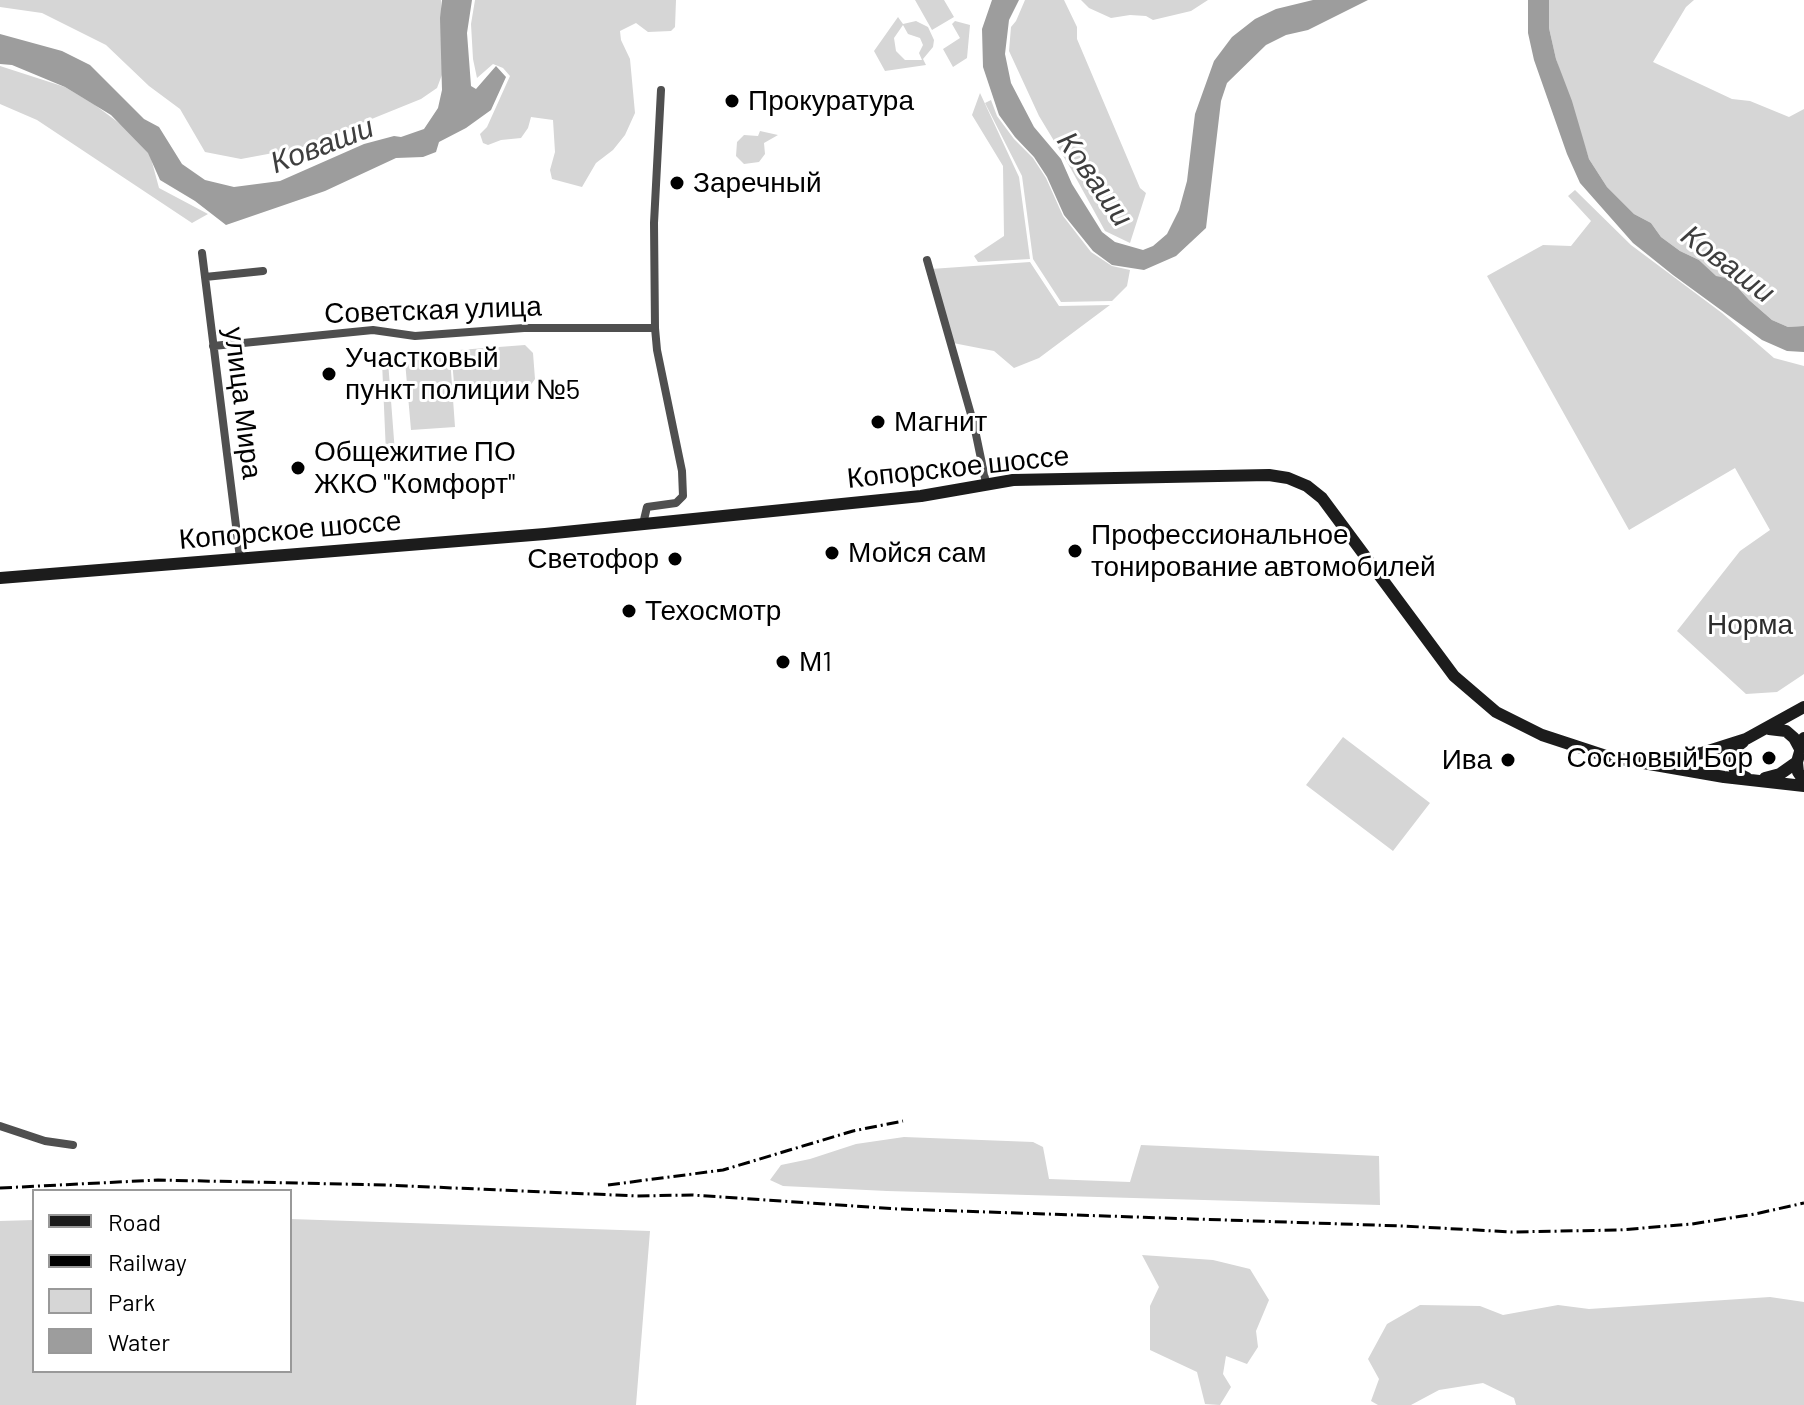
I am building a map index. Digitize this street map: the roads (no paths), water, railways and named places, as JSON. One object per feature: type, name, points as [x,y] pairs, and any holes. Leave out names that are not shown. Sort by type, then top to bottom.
[{"type":"main road","name":"Копорское шоссе","points":[[0,578],[643,524],[921,496],[986,483],[1080,477],[1269,475],[1288,478],[1307,486],[1336,515],[1454,676],[1496,712],[1542,735],[1609,757],[1753,780],[1804,783]]},
{"type":"main road","points":[[1638,763],[1702,753],[1746,739],[1804,707]]},
{"type":"main road","points":[[1769,729],[1786,731],[1794,738],[1800,750],[1798,772],[1804,783]]},
{"type":"main road","points":[[1746,739],[1735,748],[1730,760],[1737,773],[1753,780],[1780,774],[1800,750]]},
{"type":"street","points":[[643,524],[647,507],[676,503],[683,496],[682,471],[655,328],[654,223],[661,90]]},
{"type":"street","name":"улица Мира","points":[[202,253],[240,558]]},
{"type":"street","points":[[927,260],[974,425],[986,483]]},
{"type":"street","points":[[205,277],[263,271]]},
{"type":"street","name":"Советская улица","points":[[213,346],[373,330],[415,336],[524,328],[655,328]]},
{"type":"street","points":[[0,1126],[45,1141],[73,1145]]},
{"type":"water","points":[[442,0],[472,0],[467,33],[471,86],[476,89],[496,66],[506,77],[491,110],[439,142],[436,152],[423,157],[396,158],[325,191],[226,225],[160,180],[148,153],[111,115],[65,87],[12,65],[0,64],[0,34],[62,51],[90,65],[144,119],[159,127],[182,164],[205,180],[234,187],[280,181],[364,144],[424,129],[438,108],[442,90]]},
{"type":"water","points":[[992,0],[1019,0],[1009,20],[1005,54],[1011,83],[1034,127],[1061,159],[1072,184],[1102,232],[1115,242],[1143,250],[1167,234],[1179,210],[1187,181],[1195,114],[1214,61],[1232,37],[1255,19],[1276,9],[1313,0],[1368,0],[1308,30],[1286,35],[1266,45],[1227,83],[1221,101],[1206,228],[1176,256],[1144,270],[1112,265],[1093,251],[1064,215],[1034,157],[999,115],[983,67],[982,29]]},
{"type":"water","points":[[1528,0],[1549,0],[1549,28],[1556,59],[1589,159],[1607,187],[1634,214],[1651,223],[1661,237],[1699,260],[1716,276],[1730,279],[1772,320],[1788,327],[1804,326],[1804,352],[1787,351],[1762,340],[1673,275],[1633,243],[1580,183],[1534,60],[1528,33]]},
{"type":"railway","points":[[608,1185],[723,1170],[853,1131],[903,1121]]},
{"type":"railway","points":[[0,1188],[158,1180],[386,1185],[637,1196],[692,1195],[898,1209],[1511,1232],[1619,1230],[1692,1224],[1804,1203]]},
{"type":"place","name":"Прокуратура","points":[[732,101]]},
{"type":"place","name":"Заречный","points":[[677,183]]},
{"type":"place","name":"Участковый пункт полиции №5","points":[[329,374]]},
{"type":"place","name":"Магнит","points":[[878,422]]},
{"type":"place","name":"Общежитие ПО ЖКО \"Комфорт\"","points":[[298,468]]},
{"type":"place","name":"Профессиональное тонирование автомобилей","points":[[1075,551]]},
{"type":"place","name":"Мойся сам","points":[[832,553]]},
{"type":"place","name":"Светофор","points":[[675,559]]},
{"type":"place","name":"Техосмотр","points":[[629,611]]},
{"type":"place","name":"М1","points":[[783,662]]},
{"type":"place","name":"Сосновый Бор","points":[[1769,758]]},
{"type":"place","name":"Ива","points":[[1508,760]]},
{"type":"water label","name":"Коваши","points":[[322,145]]},
{"type":"water label","name":"Коваши","points":[[1095,179]]},
{"type":"water label","name":"Коваши","points":[[1728,264]]},
{"type":"park label","name":"Норма","points":[[1750,625]]}]
